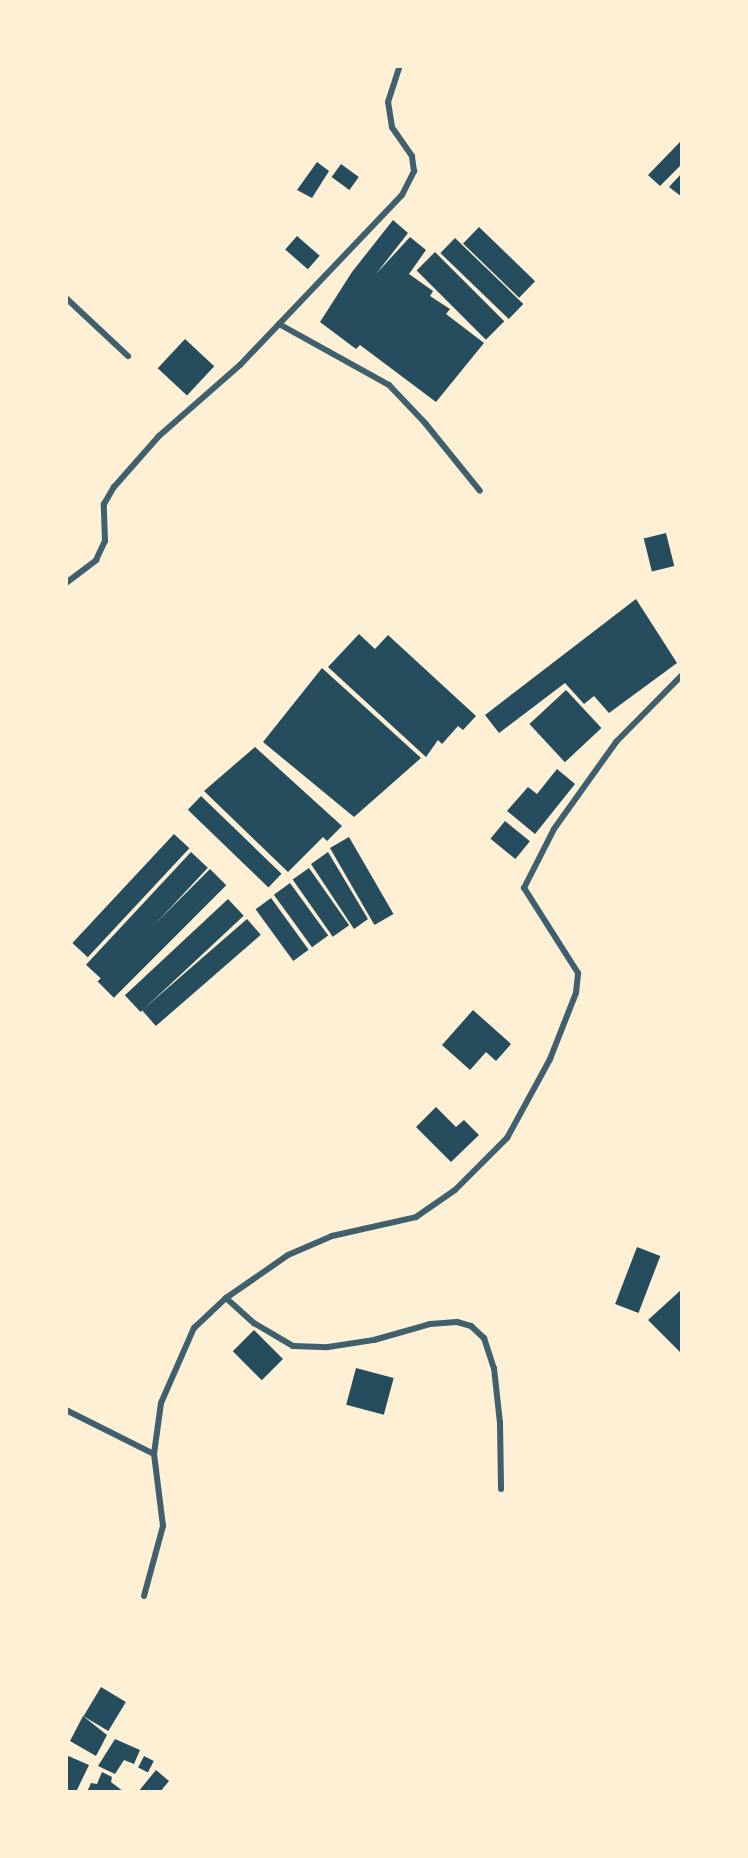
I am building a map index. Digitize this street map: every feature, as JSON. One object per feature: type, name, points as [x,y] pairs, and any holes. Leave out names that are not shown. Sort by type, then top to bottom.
[{"type":"street","points":[[66,583],[96,560],[105,541],[104,504],[114,487],[159,436],[240,365],[402,195],[414,171],[412,156],[392,128],[388,102],[400,66]]},
{"type":"street","points":[[66,298],[128,356]]},
{"type":"street","points":[[279,324],[388,385],[425,423],[480,491]]},
{"type":"street","points":[[144,1596],[163,1526],[154,1454],[161,1403],[175,1363],[194,1329],[226,1298],[288,1255],[332,1236],[416,1218],[455,1190],[507,1138],[550,1059],[576,993],[578,973],[524,888],[554,829],[616,742],[682,675]]},
{"type":"street","points":[[226,1298],[254,1323],[293,1346],[328,1347],[374,1340],[430,1324],[456,1322],[471,1326],[484,1338],[494,1368],[500,1423],[501,1489]]},
{"type":"street","points":[[66,1410],[154,1454]]},
{"type":"building","points":[[680,142],[682,164],[660,186],[648,175]]},
{"type":"building","points":[[317,162],[329,171],[312,198],[297,190]]},
{"type":"building","points":[[341,164],[359,177],[349,190],[332,177]]},
{"type":"building","points":[[682,173],[682,197],[669,187]]},
{"type":"building","points":[[393,220],[408,233],[376,274],[410,237],[426,250],[409,274],[433,291],[430,296],[450,309],[446,314],[484,343],[436,402],[360,345],[356,349],[320,322],[352,272]]},
{"type":"building","points":[[479,227],[535,281],[519,298],[463,244]]},
{"type":"building","points":[[297,236],[320,256],[308,269],[285,250]]},
{"type":"building","points":[[455,238],[523,304],[509,319],[440,253]]},
{"type":"building","points":[[435,252],[504,321],[486,340],[417,270]]},
{"type":"building","points":[[185,339],[214,366],[187,396],[158,368]]},
{"type":"building","points":[[666,533],[674,566],[652,572],[644,539]]},
{"type":"building","points":[[636,599],[677,663],[609,713],[594,696],[584,704],[565,683],[499,733],[485,715]]},
{"type":"building","points":[[359,634],[375,649],[388,635],[476,716],[463,730],[458,726],[442,744],[438,740],[426,757],[328,667]]},
{"type":"building","points":[[322,668],[421,758],[354,817],[263,742]]},
{"type":"building","points":[[566,690],[601,728],[565,762],[529,724]]},
{"type":"building","points":[[255,747],[342,826],[327,841],[323,837],[288,872],[204,791]]},
{"type":"building","points":[[557,769],[575,784],[535,834],[507,811],[528,787],[537,794]]},
{"type":"building","points":[[201,796],[282,874],[268,887],[188,810]]},
{"type":"building","points":[[505,821],[530,841],[515,859],[491,839]]},
{"type":"building","points":[[174,834],[189,848],[88,957],[72,943]]},
{"type":"building","points":[[349,837],[394,914],[374,925],[330,848]]},
{"type":"building","points":[[191,852],[208,868],[103,980],[86,965]]},
{"type":"building","points":[[328,852],[368,919],[354,929],[311,864]]},
{"type":"building","points":[[309,868],[349,925],[333,937],[293,879]]},
{"type":"building","points":[[210,869],[226,885],[114,998],[98,981]]},
{"type":"building","points":[[290,883],[328,936],[312,947],[274,895]]},
{"type":"building","points":[[271,898],[309,950],[293,961],[256,909]]},
{"type":"building","points":[[228,899],[244,916],[141,1012],[125,995]]},
{"type":"building","points":[[247,919],[261,935],[156,1026],[142,1010]]},
{"type":"building","points":[[473,1010],[511,1044],[496,1061],[486,1052],[470,1070],[442,1045]]},
{"type":"building","points":[[436,1107],[456,1127],[464,1120],[479,1135],[451,1162],[416,1127]]},
{"type":"building","points":[[637,1247],[660,1256],[638,1313],[615,1304]]},
{"type":"building","points":[[682,1289],[682,1354],[648,1320]]},
{"type":"building","points":[[254,1330],[283,1359],[262,1380],[233,1351]]},
{"type":"building","points":[[356,1368],[394,1378],[384,1415],[346,1405]]},
{"type":"building","points":[[101,1687],[126,1702],[108,1731],[83,1716]]},
{"type":"building","points":[[83,1716],[107,1735],[96,1756],[70,1741]]},
{"type":"building","points":[[115,1739],[140,1750],[134,1764],[124,1760],[115,1774],[98,1766]]},
{"type":"building","points":[[66,1755],[89,1765],[76,1792],[66,1789]]},
{"type":"building","points":[[144,1756],[154,1761],[148,1773],[138,1768]]},
{"type":"building","points":[[156,1770],[169,1781],[160,1792],[138,1792]]},
{"type":"building","points":[[102,1772],[112,1777],[111,1782],[124,1792],[87,1792],[91,1783],[97,1784]]}]
